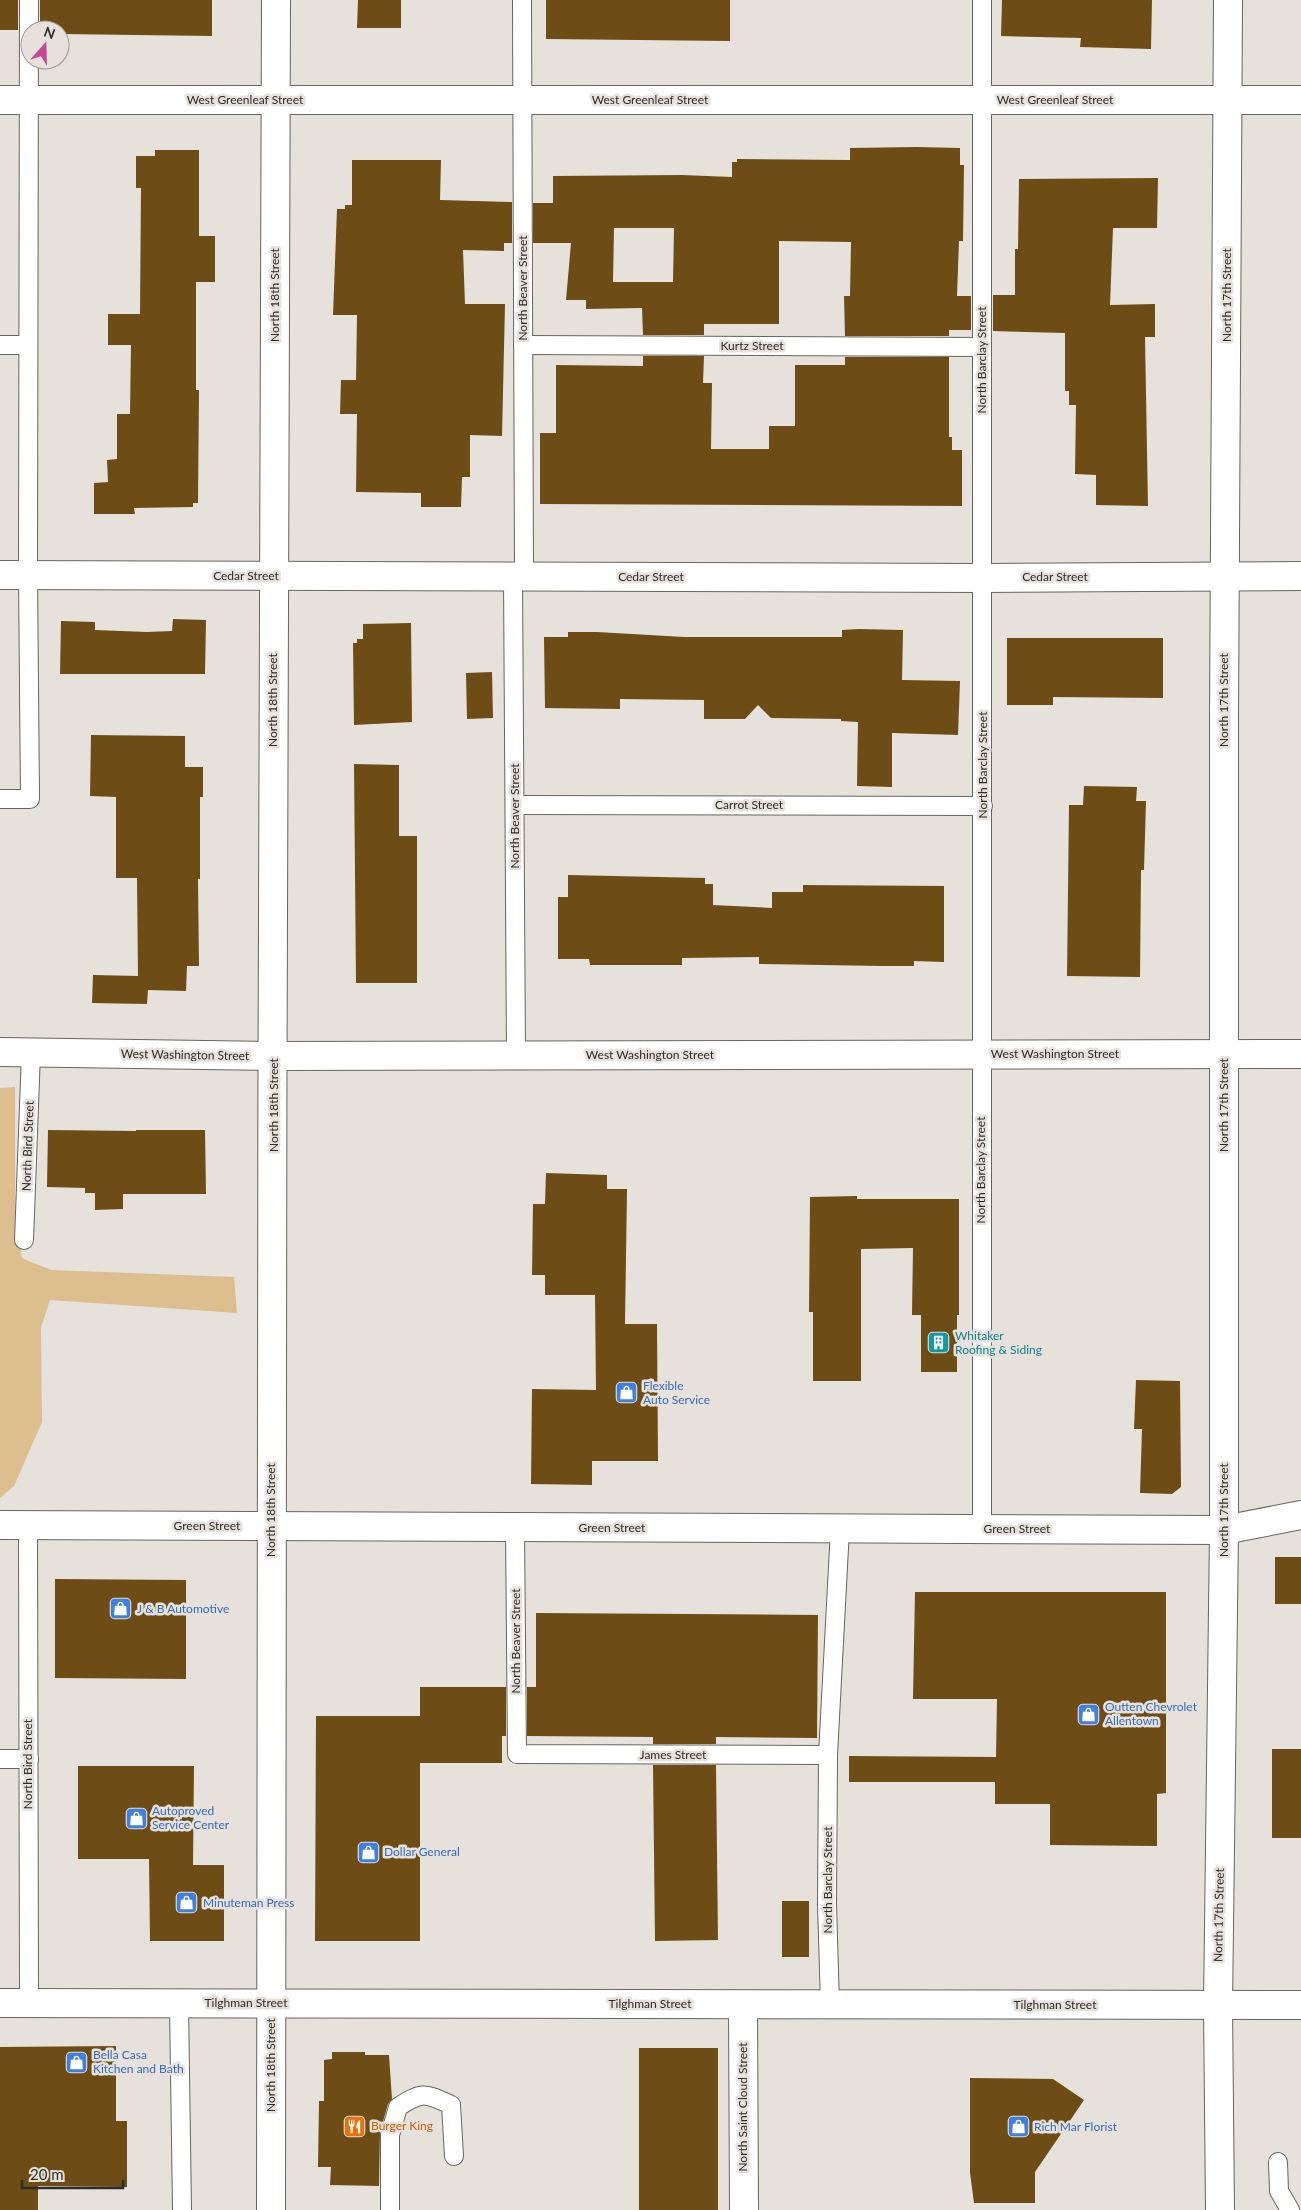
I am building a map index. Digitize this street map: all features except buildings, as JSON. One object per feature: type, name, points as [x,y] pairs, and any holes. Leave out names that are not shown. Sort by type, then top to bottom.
[{"type":"street","name":"North 18th Street","points":[[271,2210],[270,1527],[274,1056],[273,576],[276,0]]},
{"type":"street","name":"North 17th Street","points":[[1220,2210],[1218,2006],[1224,1530],[1228,0]]},
{"type":"street","name":"West Greenleaf Street","points":[[0,100],[1301,100]]},
{"type":"street","name":"Cedar Street","points":[[0,576],[983,578],[1301,576]]},
{"type":"street","name":"West Washington Street","points":[[0,1052],[274,1056],[1301,1054]]},
{"type":"street","name":"Green Street","points":[[0,1525],[1224,1530],[1301,1515]]},
{"type":"street","name":"Tilghman Street","points":[[0,2003],[1301,2005]]},
{"type":"street","name":"North Saint Cloud Street","points":[[743,2004],[744,2210]]},
{"type":"lane","points":[[0,800],[30,799],[28,0]]},
{"type":"lane","name":"North Beaver Street","points":[[516,1055],[515,805],[523,345],[522,0]]},
{"type":"lane","name":"North Barclay Street","points":[[982,0],[982,1529]]},
{"type":"lane","points":[[0,345],[28,345]]},
{"type":"lane","name":"Kurtz Street","points":[[523,345],[982,347]]},
{"type":"lane","name":"Carrot Street","points":[[515,805],[982,806]]},
{"type":"lane","name":"North Bird Street","points":[[24,1240],[31,1053]]},
{"type":"lane","name":"North Bird Street","points":[[28,1526],[29,2003]]},
{"type":"lane","name":"North Beaver Street","points":[[515,1528],[517,1754]]},
{"type":"lane","name":"North Barclay Street","points":[[830,2005],[827,1904],[828,1755],[840,1529]]},
{"type":"lane","name":"James Street","points":[[517,1754],[828,1755]]},
{"type":"lane","points":[[0,1759],[28,1759]]},
{"type":"lane","points":[[179,2002],[182,2210]]},
{"type":"lane","points":[[390,2210],[390,2135],[398,2107],[416,2095],[431,2096],[451,2105],[454,2156]]},
{"type":"lane","points":[[1278,2162],[1279,2191],[1290,2210]]},
{"type":"shaded area","points":[[15,1087],[15,1214],[22,1258],[51,1270],[234,1277],[237,1313],[50,1300],[41,1327],[42,1422],[14,1486],[0,1498],[0,1088]]},
{"type":"place","name":"Whitaker Roofing & Siding","points":[[939,1343]]},
{"type":"place","name":"Flexible Auto Service","points":[[627,1393]]},
{"type":"place","name":"J & B Automotive","points":[[121,1609]]},
{"type":"place","name":"Outten Chevrolet Allentown","points":[[1089,1714]]},
{"type":"place","name":"Autoproved Service Center","points":[[136,1818]]},
{"type":"place","name":"Dollar General","points":[[368,1852]]},
{"type":"place","name":"Minuteman Press","points":[[187,1903]]},
{"type":"place","name":"Bella Casa Kitchen and Bath","points":[[77,2062]]},
{"type":"place","name":"Burger King","points":[[355,2126]]},
{"type":"place","name":"Rich Mar Florist","points":[[1018,2127]]}]
